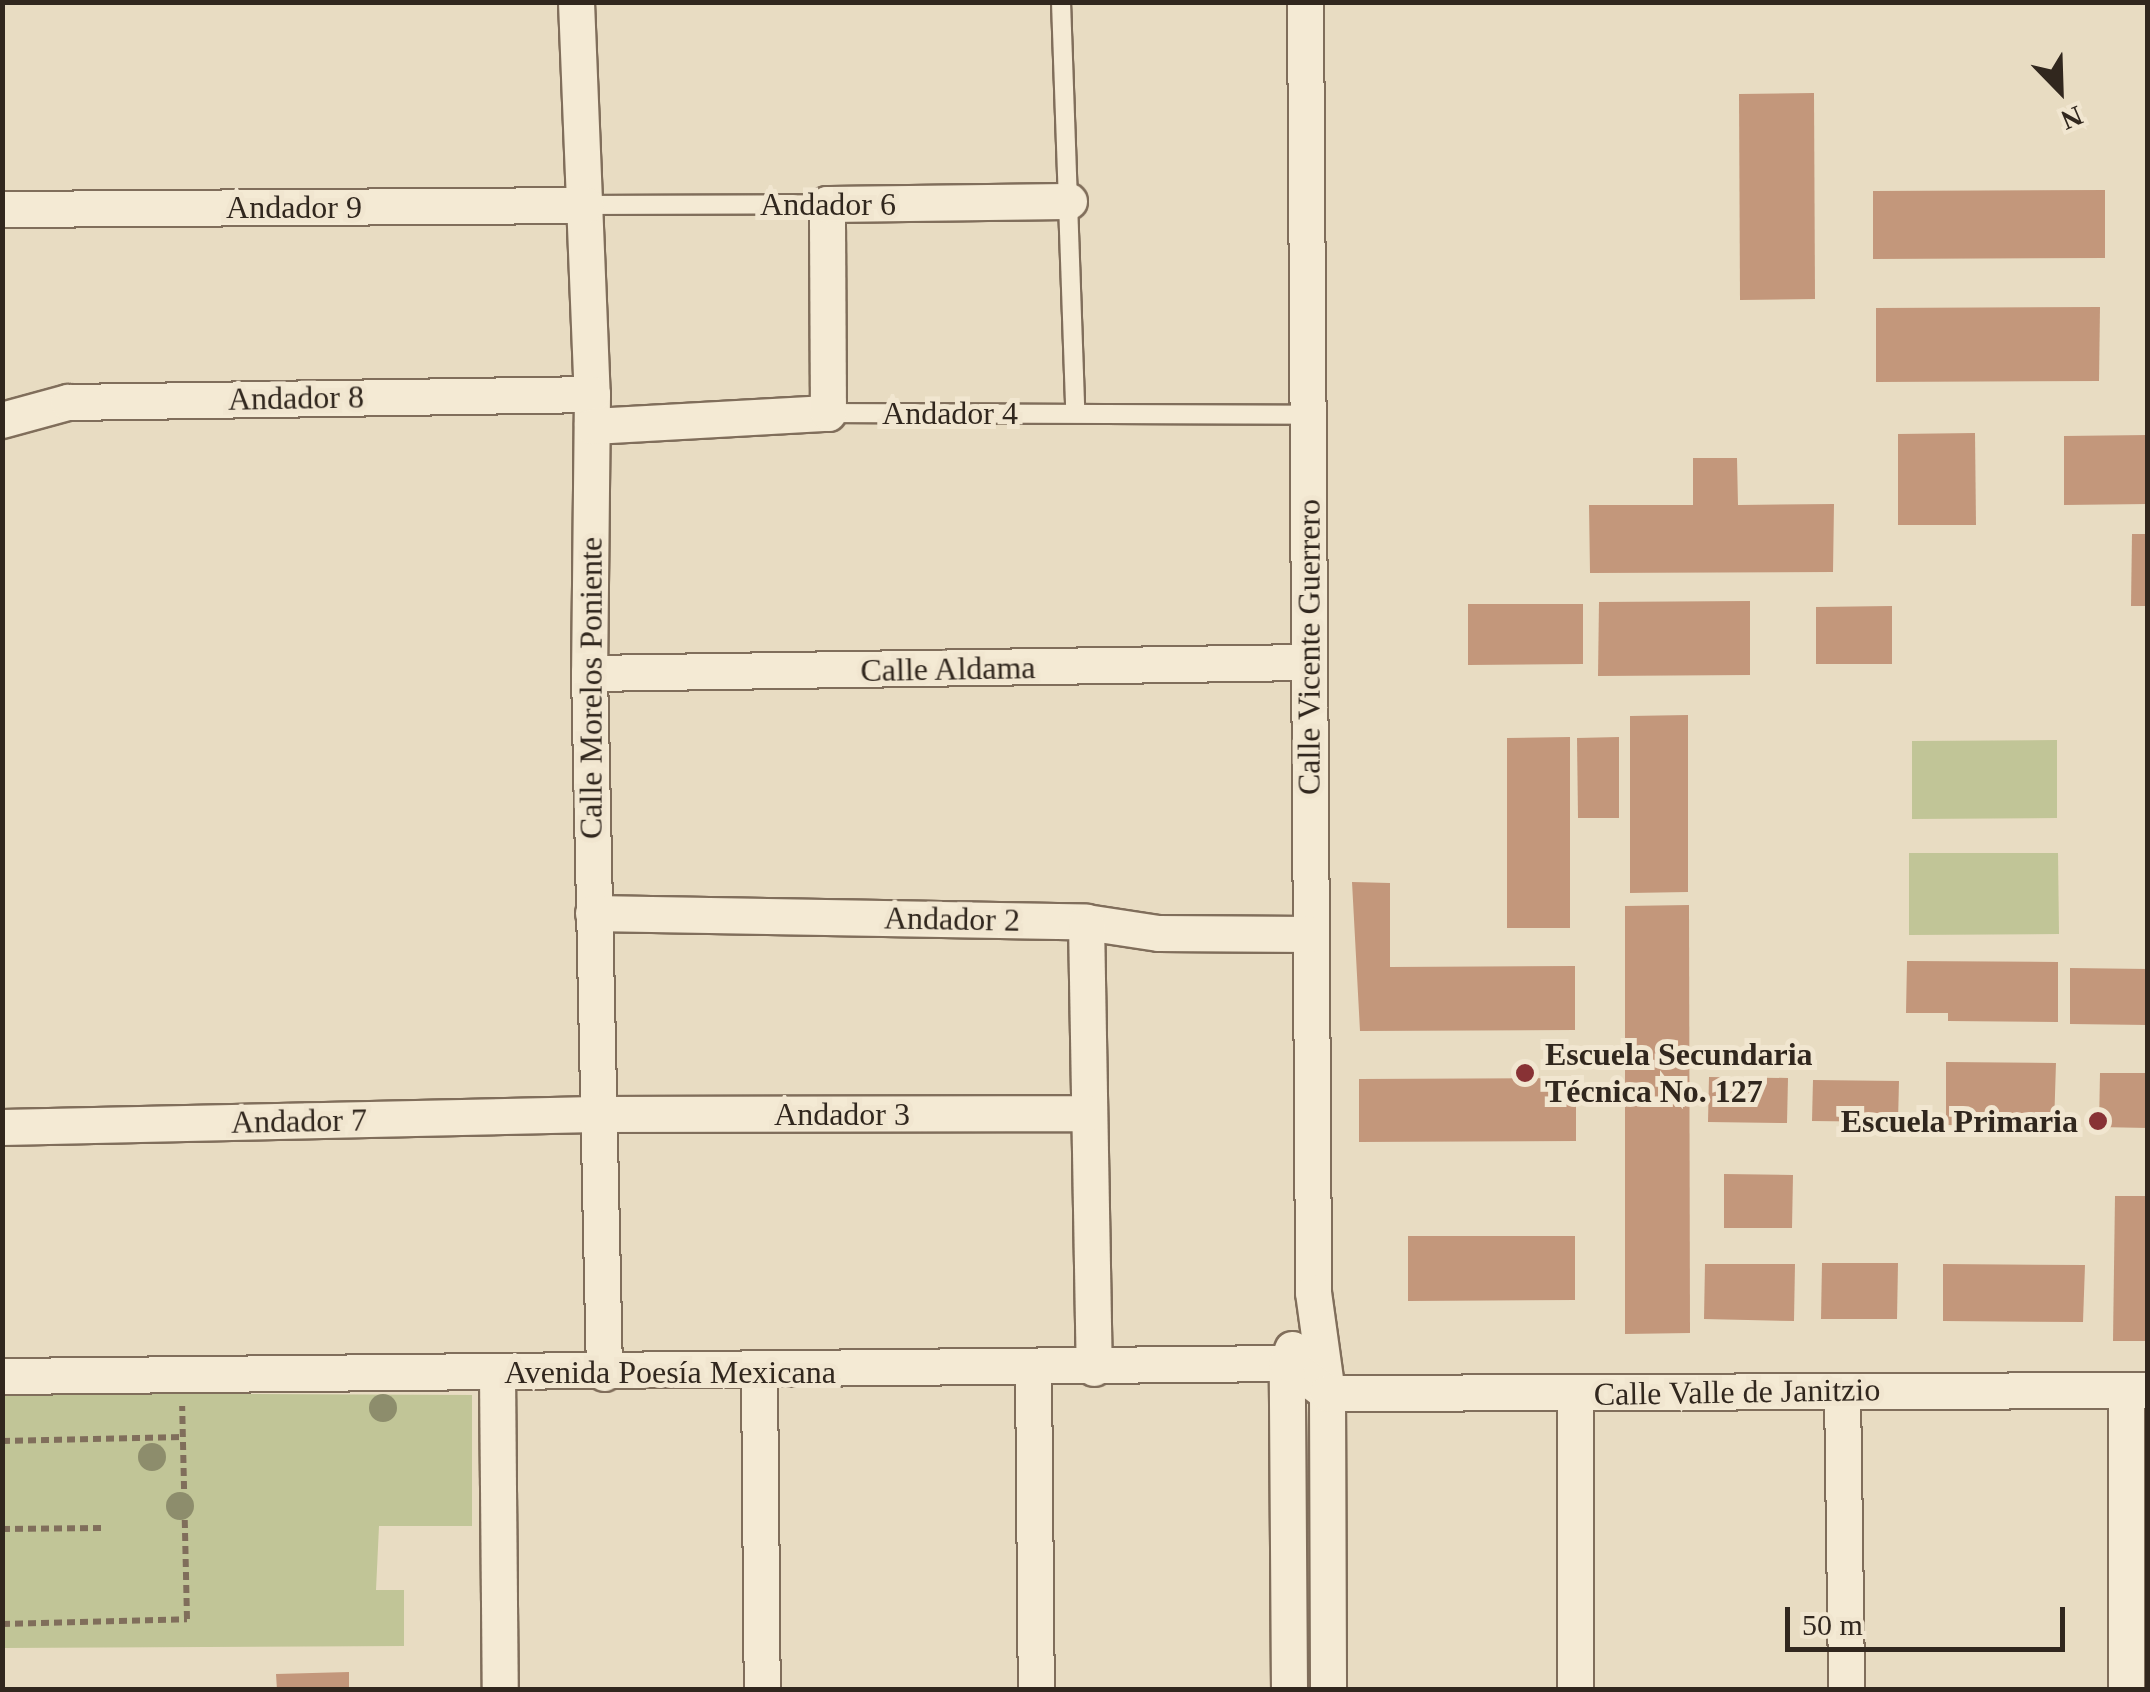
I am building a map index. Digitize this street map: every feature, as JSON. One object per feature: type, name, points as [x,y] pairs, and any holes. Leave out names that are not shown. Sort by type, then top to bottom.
[{"type":"street","name":"Calle Morelos Poniente","points":[[576,2],[592,410],[589,673],[595,1114],[604,1373]]},
{"type":"street","name":"Calle Vicente Guerrero","points":[[1305,2],[1309,414],[1306,662],[1314,1292],[1327,1393],[1328,1690]]},
{"type":"street","name":"Andador 6","points":[[827,204],[1069,201]]},
{"type":"street","name":"Andador 9","points":[[2,208],[586,204]]},
{"type":"street","points":[[827,204],[828,413]]},
{"type":"street","name":"Andador 8","points":[[2,420],[68,402],[592,410]]},
{"type":"street","name":"Andador 4","points":[[592,410],[828,413]]},
{"type":"street","name":"Calle Aldama","points":[[589,673],[1306,662]]},
{"type":"street","name":"Andador 2","points":[[593,913],[1086,922],[1158,933],[1311,934]]},
{"type":"street","points":[[1086,922],[1094,1368]]},
{"type":"street","name":"Andador 3","points":[[595,1114],[1088,1114]]},
{"type":"street","name":"Andador 7","points":[[2,1127],[595,1114]]},
{"type":"street","name":"Calle Vicente Guerrero","points":[[1290,1690],[1287,1363],[1314,1292]]},
{"type":"street","points":[[1287,1363],[1327,1393]]},
{"type":"street","name":"Avenida Poesía Mexicana","points":[[2,1376],[759,1372],[1287,1363]]},
{"type":"street","points":[[1033,1368],[1036,1690]]},
{"type":"street","points":[[759,1372],[762,1690]]},
{"type":"street","points":[[497,1373],[500,1690]]},
{"type":"street","points":[[2126,1690],[2136,1390]]},
{"type":"street","name":"Calle Valle de Janitzio","points":[[1327,1393],[2136,1390]]},
{"type":"street","points":[[1842,1391],[1846,1690]]},
{"type":"street","points":[[1575,1394],[1575,1690]]},
{"type":"lane","points":[[1061,2],[1075,412]]},
{"type":"lane","name":"Andador 6","points":[[586,204],[827,204]]},
{"type":"lane","name":"Andador 4","points":[[828,413],[1309,414]]},
{"type":"path","points":[[2,1440],[183,1437],[191,1613],[172,1624],[2,1624]]},
{"type":"path","points":[[2,1529],[101,1528]]},
{"type":"green space","points":[[2057,740],[2057,818],[1912,819],[1912,741]]},
{"type":"green space","points":[[1909,853],[2058,853],[2059,934],[1909,935]]},
{"type":"green space","points":[[2,1393],[472,1395],[472,1526],[379,1526],[376,1590],[404,1590],[404,1646],[3,1648]]},
{"type":"building","points":[[1814,93],[1815,299],[1740,300],[1739,94]]},
{"type":"building","points":[[2105,190],[2105,258],[1873,259],[1873,191]]},
{"type":"building","points":[[2100,307],[2099,381],[1876,382],[1876,308]]},
{"type":"building","points":[[1975,433],[1976,525],[1898,525],[1898,434]]},
{"type":"building","points":[[2148,435],[2148,504],[2064,505],[2064,436]]},
{"type":"building","points":[[1693,458],[1737,458],[1738,505],[1834,504],[1833,572],[1590,573],[1589,505],[1693,505]]},
{"type":"building","points":[[2132,534],[2148,534],[2148,606],[2131,606]]},
{"type":"building","points":[[1750,601],[1750,675],[1598,676],[1599,602]]},
{"type":"building","points":[[1468,604],[1583,604],[1583,664],[1468,665]]},
{"type":"building","points":[[1892,606],[1892,664],[1816,664],[1816,607]]},
{"type":"building","points":[[1688,715],[1688,892],[1630,893],[1630,716]]},
{"type":"building","points":[[1570,737],[1570,928],[1507,928],[1507,738]]},
{"type":"building","points":[[1619,737],[1619,818],[1578,818],[1577,738]]},
{"type":"building","points":[[1352,882],[1390,883],[1390,967],[1575,966],[1575,1030],[1360,1031]]},
{"type":"building","points":[[1689,905],[1690,1333],[1625,1334],[1625,906]]},
{"type":"building","points":[[1907,961],[2058,962],[2058,1022],[1948,1021],[1948,1013],[1906,1013]]},
{"type":"building","points":[[2070,968],[2148,969],[2148,1025],[2070,1024]]},
{"type":"building","points":[[1946,1062],[2056,1063],[2054,1126],[1946,1125]]},
{"type":"building","points":[[2100,1073],[2148,1073],[2148,1128],[2099,1127]]},
{"type":"building","points":[[1709,1077],[1788,1078],[1787,1123],[1708,1122]]},
{"type":"building","points":[[1576,1078],[1576,1141],[1359,1142],[1359,1079]]},
{"type":"building","points":[[1813,1080],[1899,1081],[1898,1122],[1812,1121]]},
{"type":"building","points":[[1724,1174],[1793,1175],[1792,1228],[1724,1228]]},
{"type":"building","points":[[2115,1196],[2148,1196],[2148,1341],[2113,1341]]},
{"type":"building","points":[[1408,1236],[1575,1236],[1575,1300],[1408,1301]]},
{"type":"building","points":[[1822,1263],[1898,1263],[1897,1319],[1821,1319]]},
{"type":"building","points":[[1705,1264],[1795,1264],[1794,1321],[1704,1319]]},
{"type":"building","points":[[1943,1264],[2085,1265],[2083,1322],[1943,1321]]},
{"type":"building","points":[[349,1672],[349,1690],[277,1690],[276,1674]]},
{"type":"place","name":"Escuela Secundaria Técnica No. 127","points":[[1525,1073]]},
{"type":"place","name":"Escuela Primaria","points":[[2098,1121]]}]
